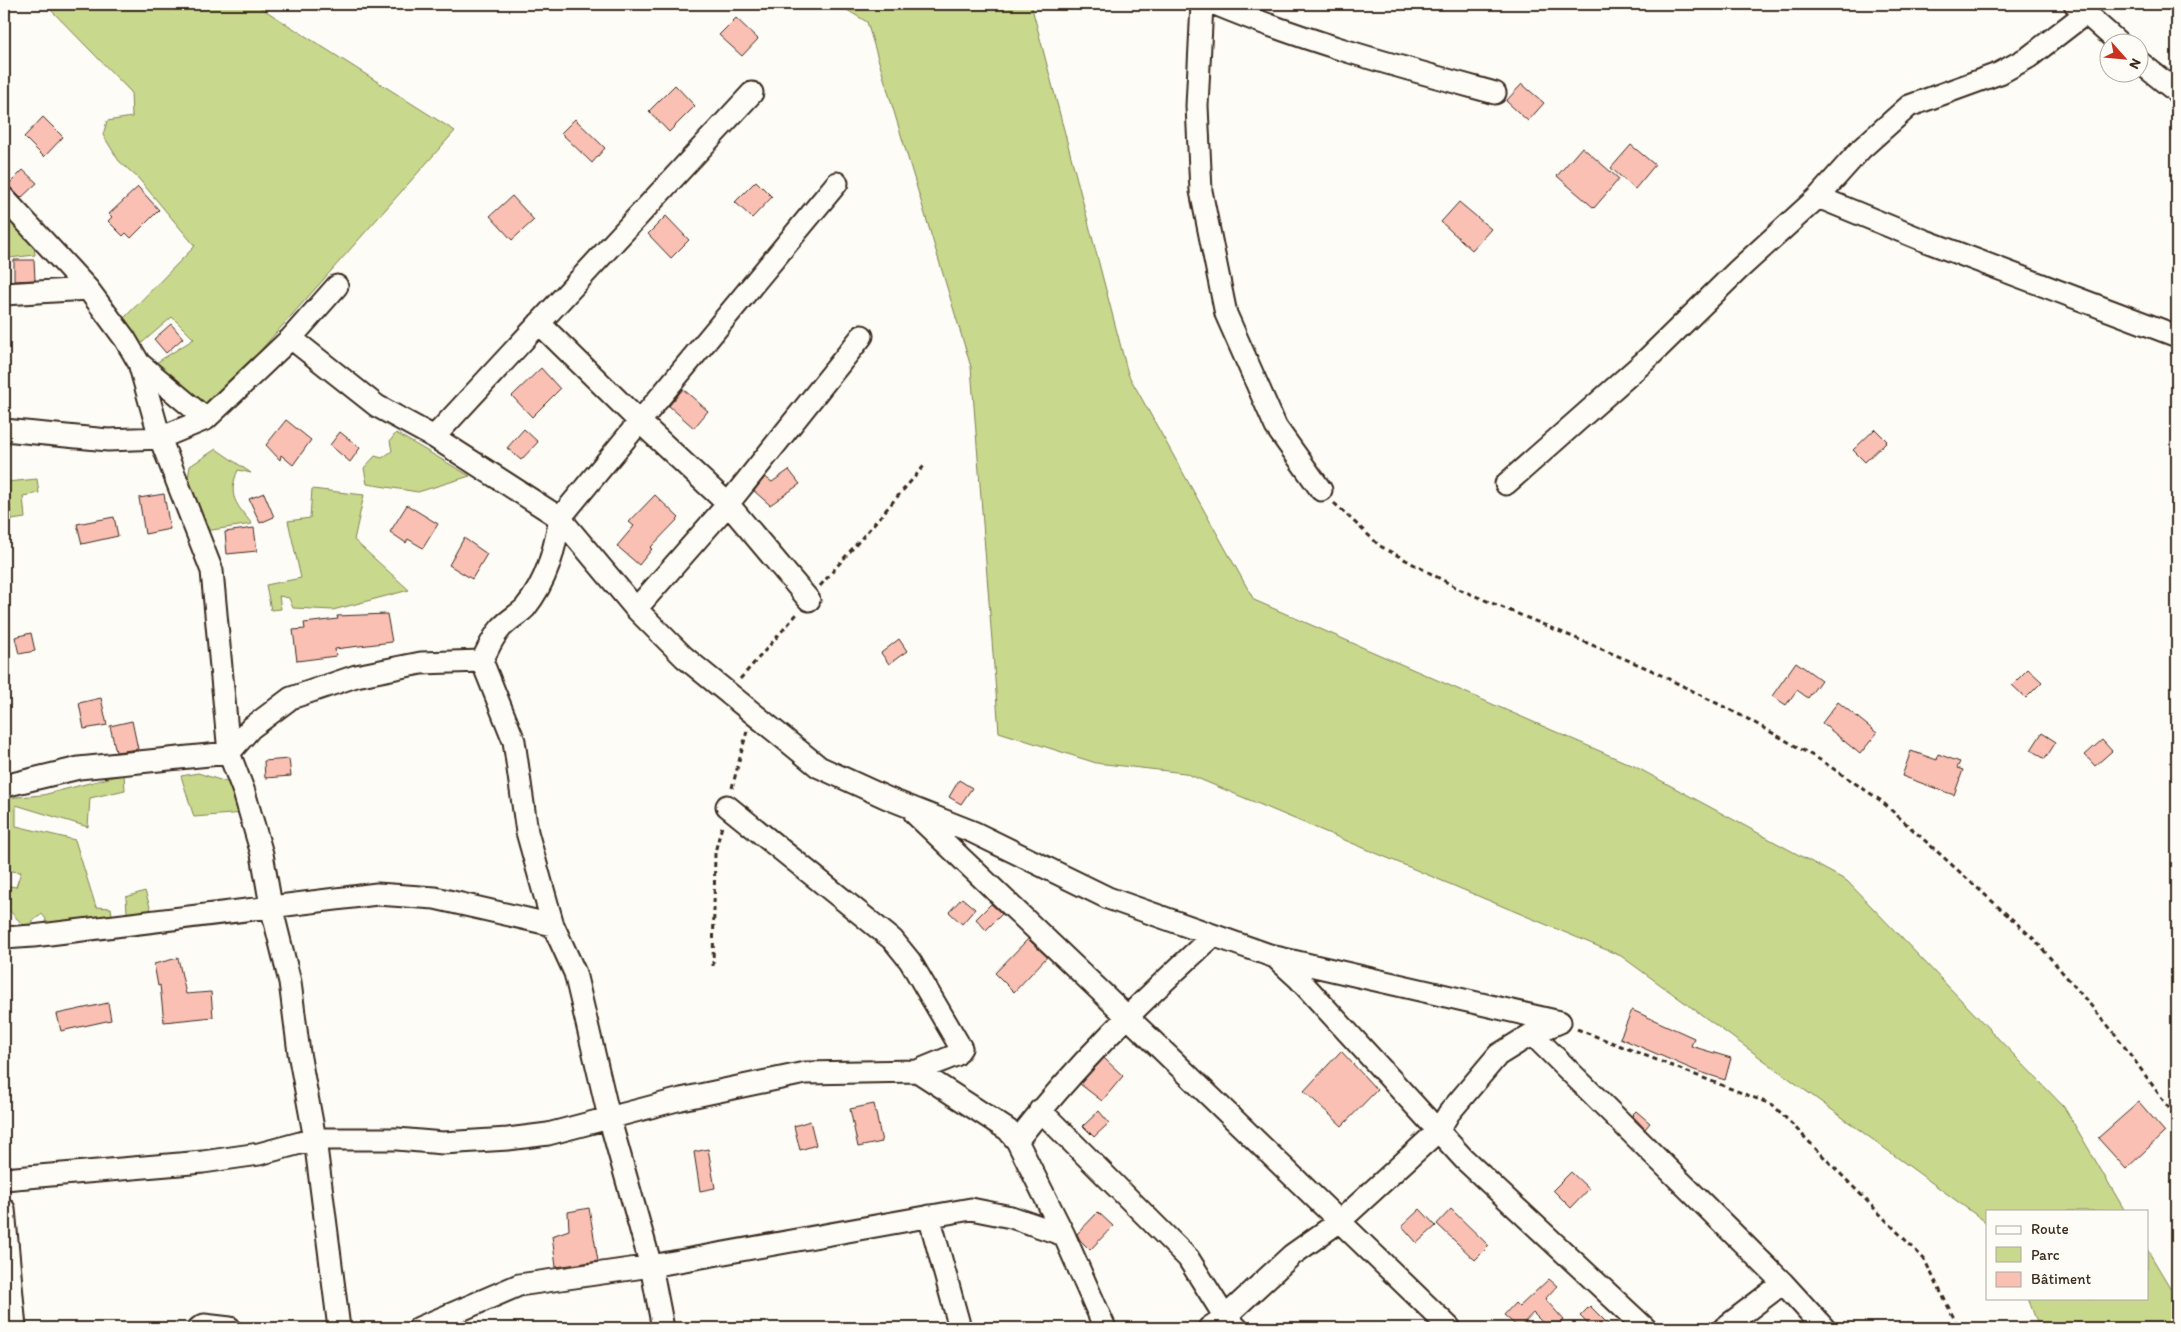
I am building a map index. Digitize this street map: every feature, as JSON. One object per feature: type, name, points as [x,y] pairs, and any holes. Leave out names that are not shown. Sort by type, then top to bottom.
[{"type":"street","points":[[1202,4],[1197,106],[1201,191],[1226,314],[1276,427],[1321,490]]},
{"type":"street","points":[[1215,4],[1262,23],[1345,51],[1495,93]]},
{"type":"street","points":[[1506,484],[1645,361],[1738,270],[1818,197],[1861,149],[1909,106],[2000,73],[2029,57],[2080,9],[2106,32]]},
{"type":"street","points":[[2148,69],[2177,92]]},
{"type":"street","points":[[434,438],[752,92]]},
{"type":"street","points":[[663,1328],[651,1266],[609,1117],[575,973],[553,925],[526,832],[514,742],[482,661],[492,639],[502,627],[524,609],[540,588],[553,558],[560,518],[837,184]]},
{"type":"street","points":[[1818,197],[1923,240],[2177,336]]},
{"type":"street","points":[[4,198],[88,289],[125,339],[139,363],[160,438],[212,571],[229,753],[244,792],[262,854],[271,906],[290,982],[299,1053],[315,1139],[339,1328]]},
{"type":"street","points":[[4,430],[108,440],[160,438],[206,419],[291,338],[337,286]]},
{"type":"street","points":[[4,294],[88,289]]},
{"type":"street","points":[[539,323],[640,422],[728,504],[809,600]]},
{"type":"street","points":[[636,609],[728,504],[862,336]]},
{"type":"street","points":[[291,338],[377,406],[434,438],[560,518],[636,609],[684,657],[819,767],[973,832],[1108,898],[1213,936],[1275,957],[1560,1022]]},
{"type":"street","points":[[139,363],[206,419]]},
{"type":"street","points":[[4,786],[79,768],[229,753],[251,728],[291,698],[356,676],[421,663],[482,661]]},
{"type":"street","points":[[906,805],[1450,1328]]},
{"type":"street","points":[[4,1179],[203,1162],[259,1154],[315,1139],[397,1139],[443,1143],[508,1139],[548,1134],[745,1084],[805,1073],[917,1071],[956,1056],[961,1048],[959,1042],[910,960],[893,940],[727,806]]},
{"type":"street","points":[[4,938],[377,894],[434,898],[553,925]]},
{"type":"street","points":[[1016,1141],[1040,1110],[1126,1015],[1213,936]]},
{"type":"street","points":[[1275,957],[1298,978],[1464,1159],[1645,1328]]},
{"type":"street","points":[[1040,1110],[1188,1258],[1224,1324],[1292,1255],[1340,1221],[1438,1131],[1449,1113],[1498,1055],[1532,1034],[1560,1022]]},
{"type":"street","points":[[1532,1034],[1784,1283],[1824,1328]]},
{"type":"street","points":[[917,1071],[1008,1130],[1016,1141],[1064,1235],[1105,1328]]},
{"type":"street","points":[[4,1209],[15,1328]]},
{"type":"street","points":[[419,1328],[518,1285],[651,1266],[971,1209],[1011,1218],[1064,1235]]},
{"type":"street","points":[[929,1216],[960,1328]]},
{"type":"street","points":[[1724,1328],[1784,1283]]},
{"type":"street","points":[[199,1328],[204,1325],[230,1328]]},
{"type":"path","points":[[729,692],[924,466]]},
{"type":"path","points":[[1321,490],[1380,546],[1461,590],[1649,668],[1755,723],[1822,761],[1880,800],[2034,940],[2116,1035],[2177,1118]]},
{"type":"path","points":[[713,966],[715,852],[752,714]]},
{"type":"path","points":[[1560,1022],[1772,1105],[1924,1259],[1959,1328]]},
{"type":"green space","points":[[50,4],[255,4],[455,131],[206,412],[151,366],[194,339],[172,317],[136,348],[122,320],[195,246],[138,178],[119,161],[103,135],[107,121],[132,117],[131,92],[51,10]]},
{"type":"green space","points":[[837,4],[1031,4],[1128,374],[1254,600],[1634,766],[1847,881],[2064,1107],[2124,1210],[1986,1210],[1986,1222],[1621,956],[1185,773],[1096,763],[999,732],[971,367],[867,22]]},
{"type":"green space","points":[[4,214],[34,245],[35,255],[9,258],[5,294],[4,293]]},
{"type":"green space","points":[[396,433],[470,476],[418,492],[367,484],[364,468],[375,456],[382,458],[392,451],[390,441]]},
{"type":"green space","points":[[216,449],[251,473],[238,470],[233,493],[238,505],[252,524],[205,531],[186,490],[190,466]]},
{"type":"green space","points":[[37,479],[39,493],[23,496],[25,518],[12,520],[7,482]]},
{"type":"green space","points":[[312,489],[364,495],[354,540],[409,590],[333,610],[293,608],[289,598],[279,596],[281,609],[271,610],[266,585],[301,578],[288,521],[310,518]]},
{"type":"green space","points":[[198,773],[236,785],[244,813],[194,817],[181,776]]},
{"type":"green space","points":[[124,774],[125,790],[90,798],[88,827],[16,805],[16,826],[75,840],[96,907],[111,908],[112,915],[127,913],[126,897],[145,891],[153,916],[40,933],[46,919],[42,914],[25,927],[4,905],[4,885],[16,887],[21,872],[10,871],[8,865],[4,863],[4,798],[43,795]]},
{"type":"green space","points":[[2148,1251],[2177,1299],[2176,1328],[2039,1328],[2029,1300],[2148,1300]]},
{"type":"building","points":[[736,18],[758,39],[742,56],[719,35]]},
{"type":"building","points":[[1522,84],[1544,103],[1528,121],[1506,101]]},
{"type":"building","points":[[675,85],[695,106],[669,132],[649,111]]},
{"type":"building","points":[[43,117],[63,137],[44,157],[24,137]]},
{"type":"building","points":[[575,119],[605,148],[592,163],[561,133]]},
{"type":"building","points":[[1631,145],[1655,165],[1635,189],[1611,168]]},
{"type":"building","points":[[1582,147],[1619,179],[1594,208],[1557,176]]},
{"type":"building","points":[[23,170],[37,183],[21,198],[7,186]]},
{"type":"building","points":[[756,181],[772,197],[752,218],[735,202]]},
{"type":"building","points":[[138,187],[159,210],[131,238],[126,233],[123,236],[108,221],[112,217],[109,214]]},
{"type":"building","points":[[512,196],[534,220],[512,240],[490,216]]},
{"type":"building","points":[[1459,202],[1491,229],[1472,250],[1441,222]]},
{"type":"building","points":[[666,216],[689,240],[671,258],[648,234]]},
{"type":"building","points":[[14,260],[34,260],[35,280],[14,281]]},
{"type":"building","points":[[171,324],[183,338],[166,353],[154,339]]},
{"type":"building","points":[[541,368],[560,389],[532,417],[512,396]]},
{"type":"building","points":[[683,389],[708,411],[694,428],[669,406]]},
{"type":"building","points":[[286,420],[311,440],[293,465],[281,455],[280,460],[266,445]]},
{"type":"building","points":[[524,429],[538,442],[521,460],[507,448]]},
{"type":"building","points":[[1875,429],[1887,441],[1865,462],[1853,450]]},
{"type":"building","points":[[340,432],[360,448],[350,462],[330,445]]},
{"type":"building","points":[[789,470],[800,484],[770,505],[754,491],[765,477],[772,482]]},
{"type":"building","points":[[264,493],[274,517],[260,523],[249,499]]},
{"type":"building","points":[[164,494],[170,529],[145,534],[139,498]]},
{"type":"building","points":[[655,495],[679,518],[650,548],[652,549],[639,565],[617,546],[634,526],[629,522]]},
{"type":"building","points":[[407,505],[438,524],[423,548],[408,539],[406,543],[390,532]]},
{"type":"building","points":[[114,517],[118,536],[82,544],[77,524]]},
{"type":"building","points":[[254,528],[257,551],[227,554],[225,532]]},
{"type":"building","points":[[464,538],[487,554],[472,579],[449,565]]},
{"type":"building","points":[[387,614],[392,642],[335,649],[336,656],[297,661],[293,630],[305,629],[304,623],[338,619],[337,616]]},
{"type":"building","points":[[31,633],[35,651],[19,654],[15,637]]},
{"type":"building","points":[[899,639],[907,651],[889,664],[881,653]]},
{"type":"building","points":[[1796,662],[1821,680],[1808,698],[1797,690],[1786,705],[1772,696]]},
{"type":"building","points":[[2028,669],[2042,682],[2026,698],[2012,685]]},
{"type":"building","points":[[101,698],[107,725],[84,729],[79,703]]},
{"type":"building","points":[[1838,702],[1877,733],[1860,754],[1822,723]]},
{"type":"building","points":[[132,721],[138,749],[116,752],[110,726]]},
{"type":"building","points":[[2042,733],[2056,742],[2045,759],[2031,750]]},
{"type":"building","points":[[2102,740],[2112,751],[2095,766],[2085,755]]},
{"type":"building","points":[[1911,751],[1937,760],[1938,754],[1960,762],[1957,768],[1963,770],[1954,795],[1902,776]]},
{"type":"building","points":[[289,759],[291,776],[265,778],[264,761]]},
{"type":"building","points":[[959,780],[972,788],[961,804],[949,797]]},
{"type":"building","points":[[962,898],[975,909],[962,924],[949,912]]},
{"type":"building","points":[[991,904],[1002,914],[986,930],[976,919]]},
{"type":"building","points":[[1028,939],[1047,957],[1014,992],[995,973]]},
{"type":"building","points":[[178,958],[186,994],[211,992],[213,1017],[164,1022],[160,985],[158,986],[154,964]]},
{"type":"building","points":[[108,1003],[111,1020],[61,1031],[57,1014]]},
{"type":"building","points":[[1632,1010],[1694,1038],[1691,1046],[1731,1058],[1725,1080],[1694,1070],[1620,1038]]},
{"type":"building","points":[[1341,1051],[1377,1090],[1342,1126],[1304,1091]]},
{"type":"building","points":[[1104,1058],[1123,1076],[1102,1101],[1080,1084]]},
{"type":"building","points":[[2139,1102],[2165,1132],[2126,1169],[2098,1138]]},
{"type":"building","points":[[874,1104],[882,1142],[858,1147],[850,1109]]},
{"type":"building","points":[[1099,1111],[1109,1123],[1094,1137],[1083,1126]]},
{"type":"building","points":[[1636,1111],[1650,1123],[1645,1129],[1632,1115]]},
{"type":"building","points":[[810,1121],[816,1145],[800,1150],[794,1126]]},
{"type":"building","points":[[708,1149],[715,1188],[700,1191],[694,1152]]},
{"type":"building","points":[[1571,1172],[1589,1189],[1571,1208],[1553,1190]]},
{"type":"building","points":[[589,1208],[598,1261],[556,1267],[552,1236],[569,1230],[568,1212]]},
{"type":"building","points":[[1420,1209],[1436,1226],[1417,1243],[1402,1226]]},
{"type":"building","points":[[1451,1209],[1489,1246],[1475,1260],[1437,1224]]},
{"type":"building","points":[[1098,1212],[1113,1226],[1090,1250],[1077,1234]]},
{"type":"building","points":[[1549,1279],[1557,1286],[1545,1299],[1564,1320],[1555,1328],[1548,1328],[1533,1313],[1519,1328],[1504,1315],[1515,1303],[1519,1307]]},
{"type":"building","points":[[1590,1306],[1612,1328],[1592,1328],[1580,1316]]}]
